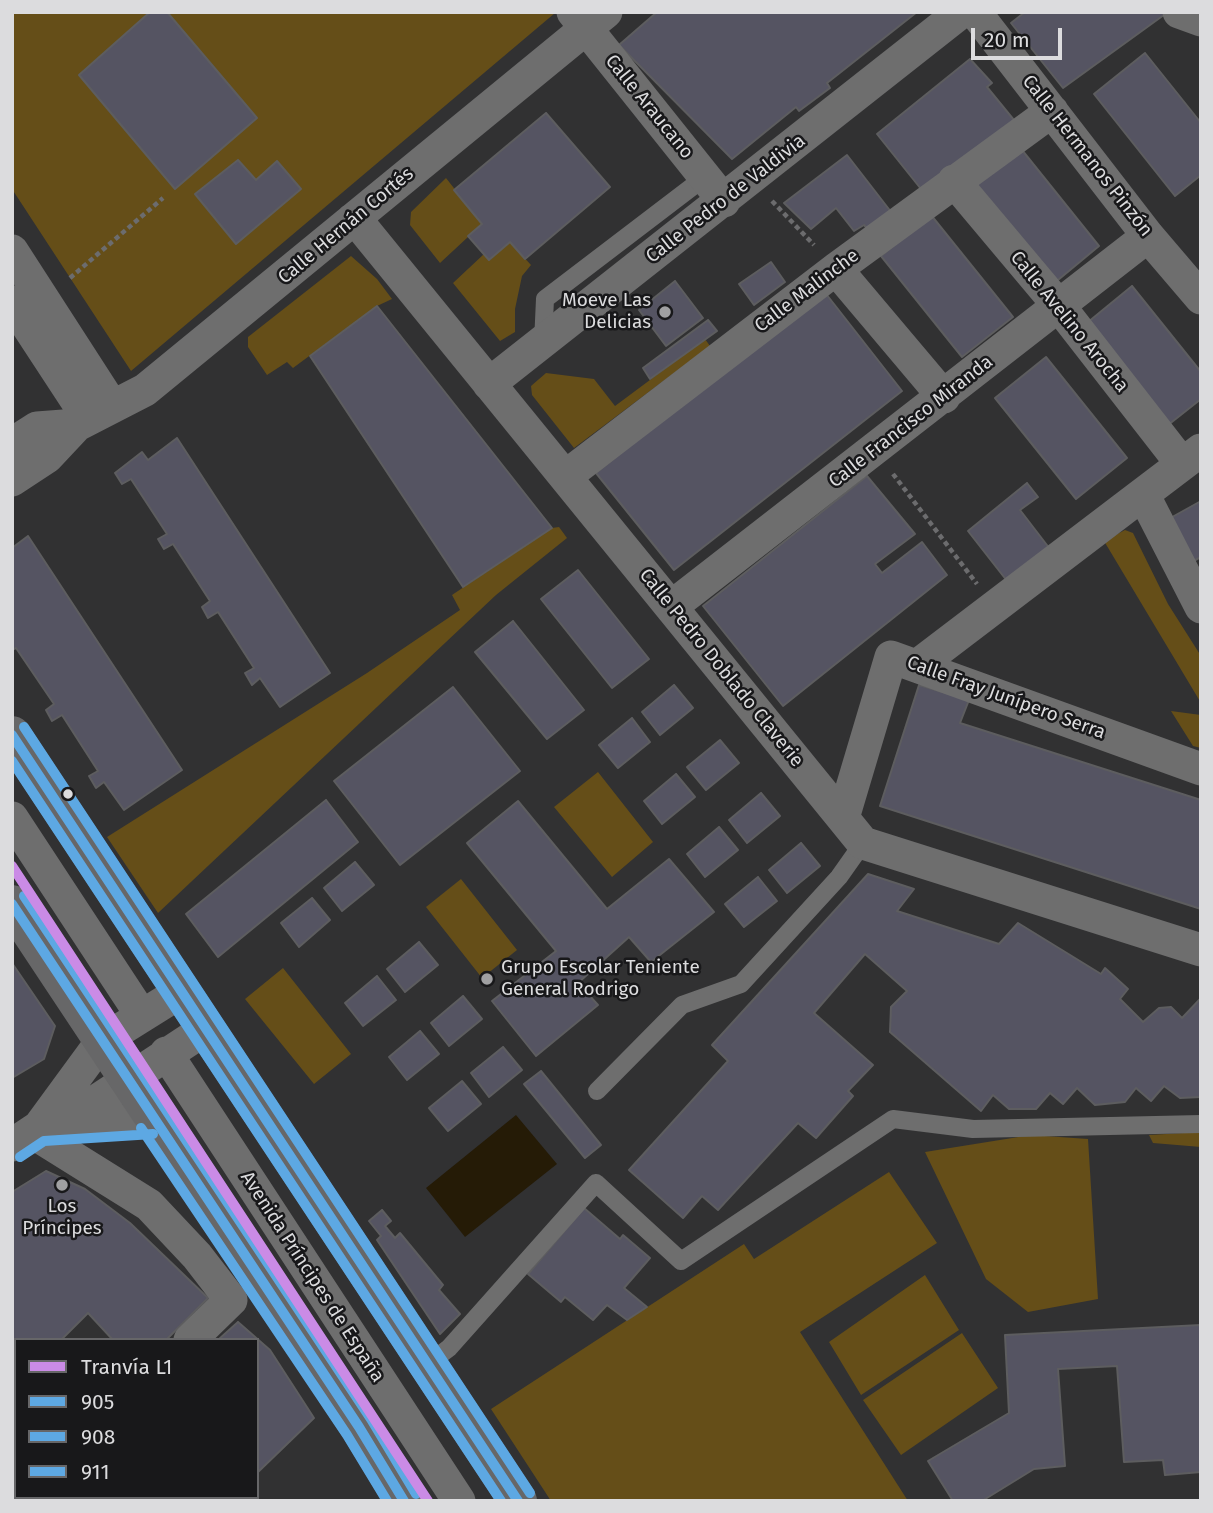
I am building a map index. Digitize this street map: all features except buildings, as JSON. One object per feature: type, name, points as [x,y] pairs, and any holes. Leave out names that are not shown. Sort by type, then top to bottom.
[{"type":"main road","points":[[12,735],[519,1501]]},
{"type":"main road","points":[[12,904],[359,1427],[399,1499]]},
{"type":"street","name":"Calle Pedro de Valdivia","points":[[489,384],[543,343],[714,189],[752,180],[961,12]]},
{"type":"street","name":"Calle Hermanos Pinzón","points":[[975,12],[1148,236],[1187,265],[1201,298]]},
{"type":"street","points":[[1179,12],[1201,20]]},
{"type":"street","name":"Calle Araucano","points":[[588,18],[714,189]]},
{"type":"street","name":"Calle Hernán Cortés","points":[[12,444],[37,428],[92,416],[145,390],[352,220],[588,18]]},
{"type":"street","name":"Calle Malinche","points":[[566,476],[836,269],[1052,111]]},
{"type":"street","name":"Calle Avelino Arocha","points":[[954,181],[1191,457]]},
{"type":"street","name":"Calle Pedro Doblado Claverie","points":[[352,220],[361,226],[853,830]]},
{"type":"street","name":"Calle Francisco Miranda","points":[[671,607],[1148,236]]},
{"type":"street","points":[[12,251],[92,416]]},
{"type":"street","points":[[836,269],[944,397]]},
{"type":"street","points":[[12,302],[92,416]]},
{"type":"street","name":"Calle Hernán Cortés","points":[[12,481],[47,457],[92,416]]},
{"type":"street","points":[[917,666],[1191,457]]},
{"type":"street","points":[[1143,494],[1201,607]]},
{"type":"street","name":"Calle Fray Junípero Serra","points":[[853,830],[891,657],[1201,769]]},
{"type":"street","points":[[12,818],[142,1016]]},
{"type":"street","points":[[853,830],[1201,950]]},
{"type":"street","points":[[37,1132],[102,1041],[182,991]]},
{"type":"street","points":[[37,1132],[207,1028]]},
{"type":"street","name":"Avenida Príncipes de España","points":[[166,1053],[459,1501]]},
{"type":"street","points":[[37,1132],[153,1120]]},
{"type":"street","points":[[37,1132],[149,1205],[197,1256],[231,1300],[192,1338]]},
{"type":"lane","points":[[597,1091],[682,1005],[741,984],[839,877],[853,830]]},
{"type":"lane","points":[[429,1363],[449,1348],[596,1183],[681,1261],[893,1119],[973,1129],[1201,1124]]},
{"type":"path","points":[[752,180],[836,269]]},
{"type":"path","points":[[71,278],[163,198]]},
{"type":"path","points":[[876,450],[994,607]]},
{"type":"shaded area","points":[[12,12],[555,13],[131,371],[12,189]]},
{"type":"shaded area","points":[[446,178],[482,224],[440,263],[410,225],[411,212]]},
{"type":"shaded area","points":[[510,242],[531,265],[522,276],[515,309],[515,332],[500,341],[453,283],[484,254],[490,260]]},
{"type":"shaded area","points":[[351,256],[377,279],[392,299],[377,306],[293,368],[287,362],[267,375],[248,347],[248,337]]},
{"type":"shaded area","points":[[705,339],[710,346],[574,448],[532,395],[531,386],[546,373],[594,379],[615,406]]},
{"type":"shaded area","points":[[559,527],[567,538],[496,595],[158,913],[107,837],[367,673],[460,610],[452,595],[552,528]]},
{"type":"shaded area","points":[[1125,530],[1133,533],[1168,604],[1201,656],[1201,703],[1104,541]]},
{"type":"shaded area","points":[[1171,711],[1201,715],[1201,748],[1193,746]]},
{"type":"shaded area","points":[[598,772],[653,842],[612,877],[554,807]]},
{"type":"shaded area","points":[[461,879],[517,950],[482,978],[426,907]]},
{"type":"shaded area","points":[[283,968],[351,1054],[314,1084],[245,999]]},
{"type":"shaded area","points":[[516,1115],[557,1164],[465,1237],[426,1188]]},
{"type":"shaded area","points":[[1201,1132],[1201,1147],[1153,1143],[1149,1135]]},
{"type":"shaded area","points":[[1031,1135],[1088,1139],[1098,1299],[1028,1312],[986,1279],[925,1152]]},
{"type":"shaded area","points":[[889,1172],[937,1243],[800,1332],[908,1501],[551,1501],[491,1409],[744,1244],[754,1259]]},
{"type":"shaded area","points":[[925,1275],[959,1330],[861,1395],[829,1342]]},
{"type":"shaded area","points":[[962,1333],[998,1388],[901,1455],[863,1400]]},
{"type":"tram line","name":"L1","points":[[12,866],[428,1501]]},
{"type":"transit line","name":"911","points":[[24,727],[530,1493]]},
{"type":"transit line","name":"905","points":[[12,735],[518,1501]]},
{"type":"transit line","name":"908","points":[[12,761],[501,1501]]},
{"type":"transit line","name":"911","points":[[24,896],[371,1419],[416,1494]]},
{"type":"transit line","name":"905","points":[[12,904],[359,1427],[404,1501]]},
{"type":"transit line","name":"908","points":[[141,1128],[347,1435],[387,1501]]},
{"type":"transit line","name":"908","points":[[20,1157],[44,1141],[153,1134]]},
{"type":"place","name":"Moeve Las Delicias","points":[[665,312]]},
{"type":"place","name":"Grupo Escolar Teniente General Rodrigo","points":[[487,979]]},
{"type":"place","name":"Los Príncipes","points":[[62,1185]]}]
